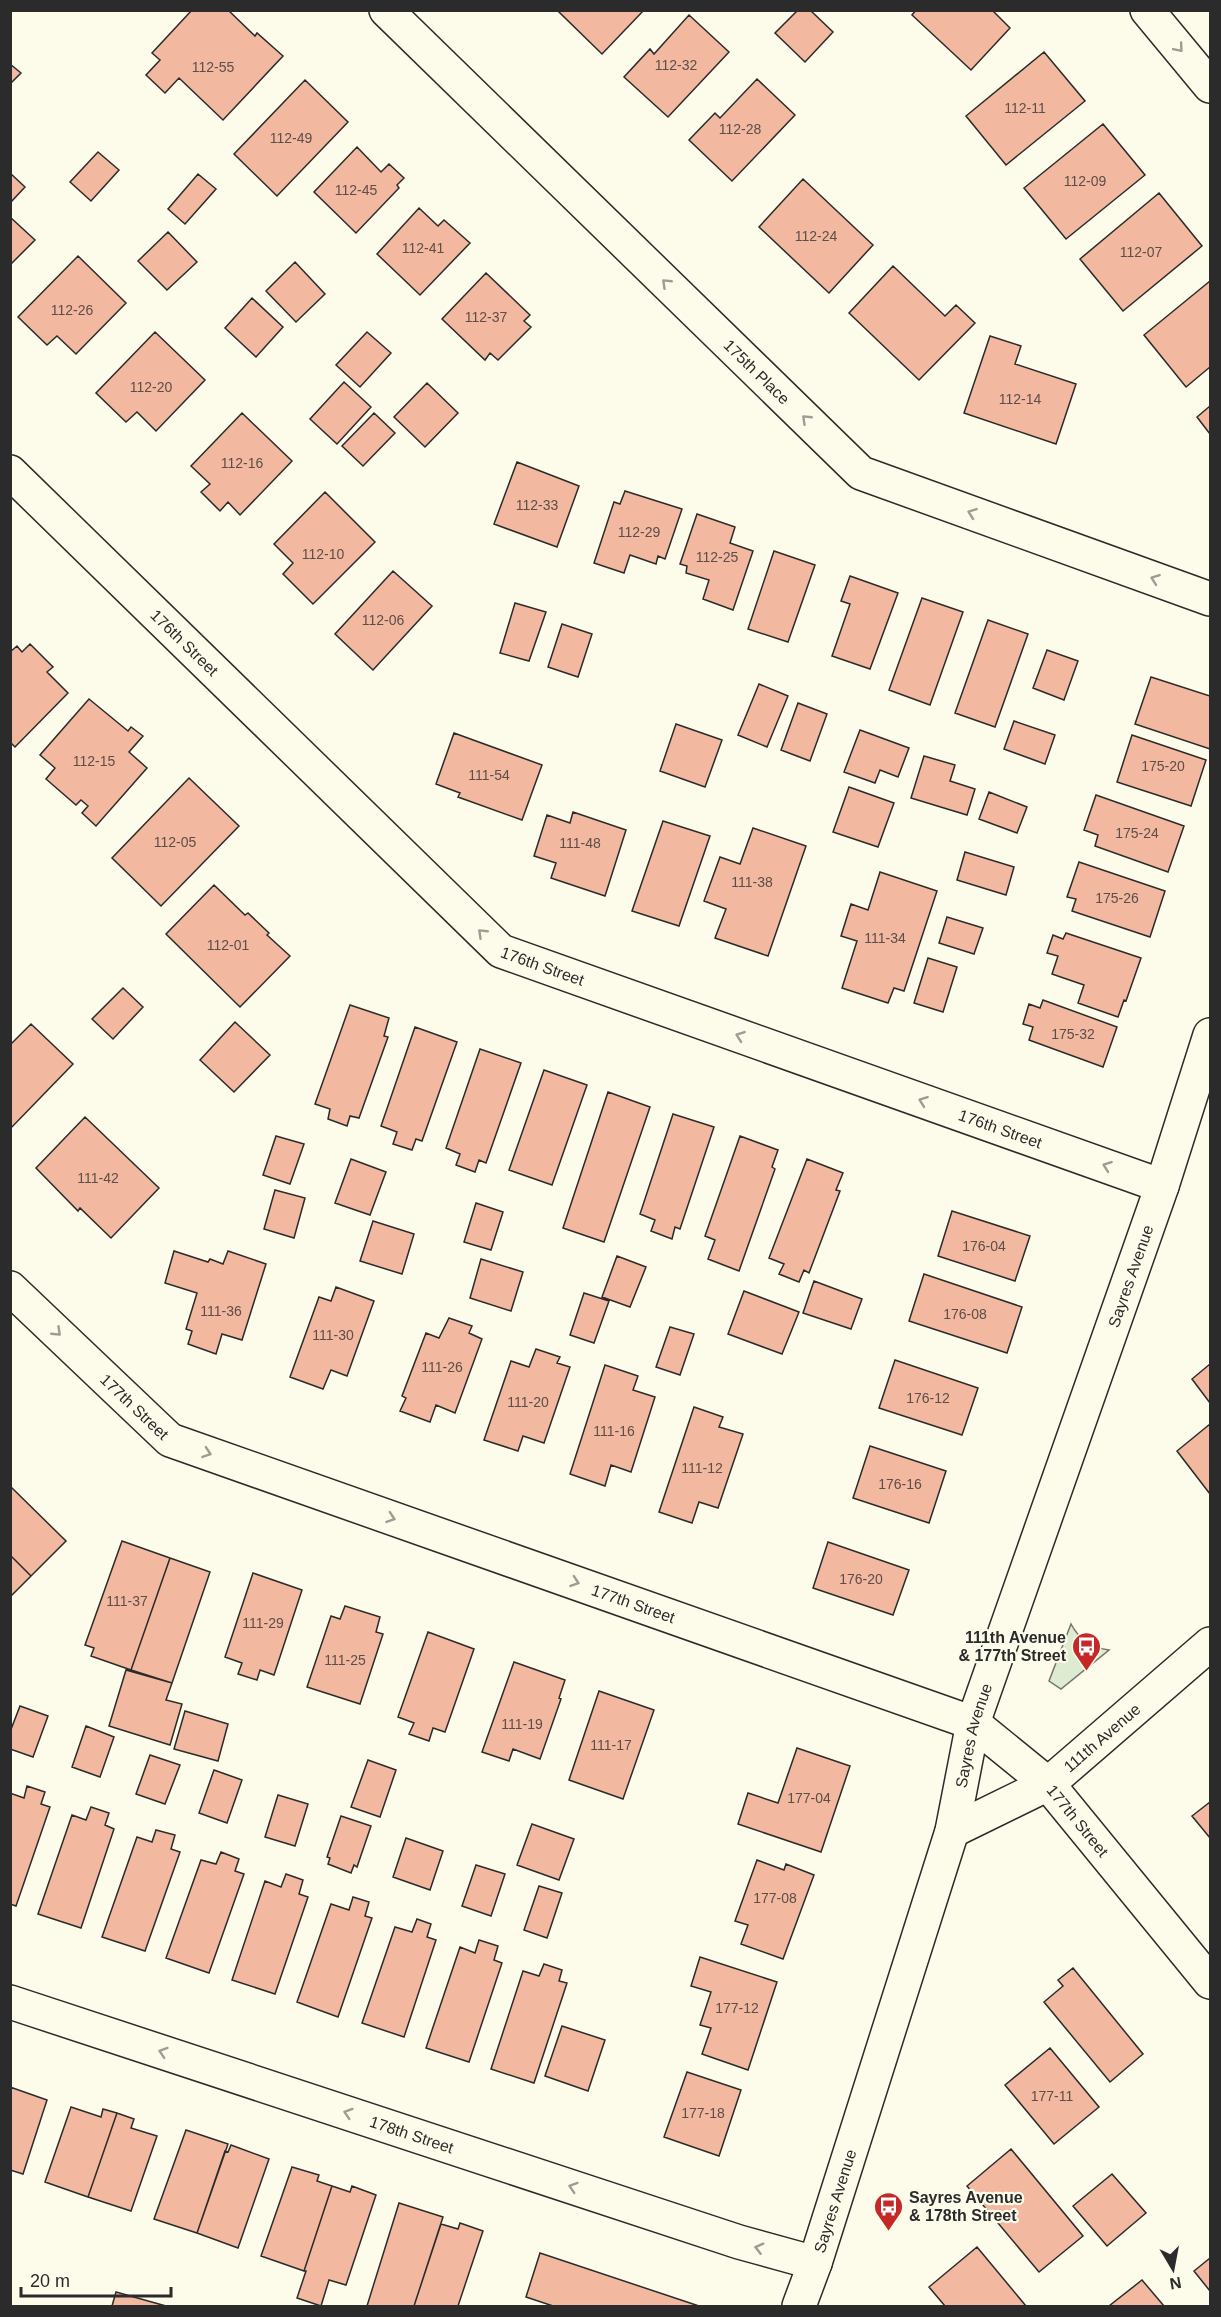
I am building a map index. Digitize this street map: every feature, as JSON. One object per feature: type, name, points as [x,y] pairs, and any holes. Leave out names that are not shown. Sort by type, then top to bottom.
[{"type":"street","name":"175th Place","points":[[386,10],[861,473],[1210,599]]},
{"type":"street","points":[[1147,10],[1210,86]]},
{"type":"street","name":"176th Street","points":[[10,472],[501,951],[1162,1186]]},
{"type":"street","name":"Sayres Avenue","points":[[799,2307],[952,1831],[973,1723],[1162,1186],[1210,1035]]},
{"type":"street","name":"177th Street","points":[[12,1292],[170,1440],[973,1723],[1048,1784],[1210,1982]]},
{"type":"street","name":"111th Avenue","points":[[952,1831],[1048,1784],[1210,1644]]},
{"type":"street","name":"178th Street","points":[[10,2002],[739,2242],[815,2263]]},
{"type":"green space","points":[[1071,1624],[1086,1642],[1109,1650],[1061,1689],[1049,1681]]},
{"type":"building","points":[[192,10],[228,10],[255,36],[257,33],[283,56],[223,120],[179,78],[165,93],[146,75],[160,60],[152,53]]},
{"type":"building","points":[[560,10],[644,10],[602,54],[559,12]]},
{"type":"building","points":[[798,10],[810,10],[833,32],[805,62],[775,33]]},
{"type":"building","points":[[916,10],[992,10],[1010,28],[971,70],[912,15]]},
{"type":"building","points":[[689,15],[729,52],[668,117],[624,77],[650,49],[654,54]]},
{"type":"building","points":[[1044,52],[1085,101],[1006,165],[966,116]]},
{"type":"building","points":[[10,64],[21,73],[10,84]]},
{"type":"building","points":[[757,79],[795,115],[732,181],[689,140],[715,113],[720,118]]},
{"type":"building","points":[[305,80],[348,122],[277,196],[234,154]]},
{"type":"building","points":[[1103,124],[1145,175],[1066,239],[1024,188]]},
{"type":"building","points":[[357,147],[381,172],[389,164],[404,178],[397,185],[399,188],[356,233],[314,192]]},
{"type":"building","points":[[98,152],[119,170],[91,201],[70,182]]},
{"type":"building","points":[[10,173],[25,187],[10,203]]},
{"type":"building","points":[[198,174],[216,189],[185,224],[168,209]]},
{"type":"building","points":[[803,179],[873,245],[829,293],[759,227]]},
{"type":"building","points":[[1159,193],[1202,246],[1123,311],[1080,259]]},
{"type":"building","points":[[419,208],[438,226],[444,220],[470,243],[420,295],[377,254]]},
{"type":"building","points":[[10,217],[35,240],[10,265]]},
{"type":"building","points":[[168,232],[197,262],[167,290],[138,261]]},
{"type":"building","points":[[78,256],[126,303],[76,354],[57,336],[47,345],[18,317]]},
{"type":"building","points":[[295,262],[325,294],[296,322],[266,291]]},
{"type":"building","points":[[893,266],[945,316],[956,305],[975,323],[919,380],[849,313]]},
{"type":"building","points":[[486,273],[530,315],[524,321],[531,327],[498,360],[490,353],[485,360],[442,319]]},
{"type":"building","points":[[1210,281],[1210,367],[1186,387],[1144,335]]},
{"type":"building","points":[[252,298],[283,327],[256,357],[225,328]]},
{"type":"building","points":[[155,332],[205,380],[156,431],[137,412],[126,422],[96,393]]},
{"type":"building","points":[[367,332],[391,353],[360,387],[336,365]]},
{"type":"building","points":[[990,336],[1021,346],[1015,364],[1076,384],[1056,444],[964,413]]},
{"type":"building","points":[[344,382],[371,407],[337,444],[310,419]]},
{"type":"building","points":[[427,383],[458,413],[425,447],[394,417]]},
{"type":"building","points":[[1210,406],[1210,434],[1197,417]]},
{"type":"building","points":[[242,413],[292,461],[240,515],[228,502],[220,511],[201,492],[210,484],[191,466]]},
{"type":"building","points":[[374,413],[395,433],[363,466],[342,446]]},
{"type":"building","points":[[517,462],[579,486],[557,547],[494,524]]},
{"type":"building","points":[[625,491],[682,509],[665,559],[658,556],[656,564],[630,555],[624,573],[594,563],[614,502],[620,504]]},
{"type":"building","points":[[325,492],[375,542],[313,604],[283,574],[293,563],[274,544]]},
{"type":"building","points":[[697,514],[735,527],[730,543],[753,551],[733,610],[703,599],[709,580],[686,573],[687,566],[680,564]]},
{"type":"building","points":[[774,551],[815,565],[788,642],[748,629]]},
{"type":"building","points":[[393,571],[432,606],[373,670],[335,634]]},
{"type":"building","points":[[850,576],[898,593],[870,669],[832,656],[850,604],[841,601]]},
{"type":"building","points":[[922,598],[963,612],[930,705],[889,690]]},
{"type":"building","points":[[515,603],[546,612],[529,661],[500,653]]},
{"type":"building","points":[[988,620],[1028,634],[995,727],[955,713]]},
{"type":"building","points":[[562,624],[592,634],[578,677],[548,667]]},
{"type":"building","points":[[30,644],[53,667],[47,672],[68,693],[15,747],[10,742],[10,652],[17,646],[22,652]]},
{"type":"building","points":[[1047,650],[1078,661],[1064,700],[1033,688]]},
{"type":"building","points":[[1151,677],[1210,696],[1210,749],[1135,724]]},
{"type":"building","points":[[759,684],[788,696],[767,747],[738,735]]},
{"type":"building","points":[[89,699],[128,731],[131,727],[143,736],[129,752],[147,768],[96,826],[82,813],[88,806],[81,800],[76,805],[46,779],[55,768],[40,755]]},
{"type":"building","points":[[798,703],[827,714],[810,761],[781,750]]},
{"type":"building","points":[[1014,721],[1055,735],[1045,764],[1004,749]]},
{"type":"building","points":[[676,724],[722,740],[705,787],[660,771]]},
{"type":"building","points":[[860,730],[909,748],[898,777],[880,770],[875,783],[844,772]]},
{"type":"building","points":[[454,733],[542,765],[522,820],[458,797],[460,793],[436,784]]},
{"type":"building","points":[[1132,735],[1206,760],[1191,806],[1117,782]]},
{"type":"building","points":[[924,756],[955,765],[950,781],[975,789],[967,815],[911,798]]},
{"type":"building","points":[[189,778],[239,826],[161,906],[112,858]]},
{"type":"building","points":[[849,787],[894,803],[878,847],[833,832]]},
{"type":"building","points":[[989,792],[1027,807],[1017,833],[979,819]]},
{"type":"building","points":[[1096,795],[1184,826],[1168,872],[1095,846],[1098,835],[1084,830]]},
{"type":"building","points":[[573,812],[626,830],[605,896],[551,878],[556,863],[534,856],[547,815],[570,823]]},
{"type":"building","points":[[663,821],[710,836],[679,926],[632,911]]},
{"type":"building","points":[[753,828],[806,846],[768,956],[715,938],[726,909],[704,901],[720,857],[740,864]]},
{"type":"building","points":[[965,852],[1014,867],[1006,895],[957,880]]},
{"type":"building","points":[[1079,862],[1165,891],[1150,937],[1072,911],[1076,899],[1067,897]]},
{"type":"building","points":[[880,872],[937,891],[904,991],[894,988],[888,1003],[842,988],[857,941],[841,936],[851,904],[868,910]]},
{"type":"building","points":[[214,885],[245,915],[248,913],[290,956],[240,1007],[166,934]]},
{"type":"building","points":[[947,917],[983,928],[974,954],[939,943]]},
{"type":"building","points":[[1066,933],[1141,958],[1118,1017],[1078,1003],[1084,985],[1052,974],[1058,956],[1047,953],[1053,935],[1063,939]]},
{"type":"building","points":[[928,958],[957,967],[943,1012],[914,1003]]},
{"type":"building","points":[[123,988],[143,1007],[113,1039],[92,1019]]},
{"type":"building","points":[[1043,1000],[1117,1027],[1103,1067],[1029,1040],[1033,1027],[1023,1024],[1029,1004],[1040,1008]]},
{"type":"building","points":[[350,1005],[389,1018],[384,1036],[388,1037],[359,1118],[350,1116],[347,1126],[328,1119],[330,1109],[315,1104]]},
{"type":"building","points":[[235,1022],[270,1055],[234,1092],[200,1060]]},
{"type":"building","points":[[31,1024],[73,1064],[10,1129],[10,1045]]},
{"type":"building","points":[[415,1027],[457,1042],[422,1141],[416,1139],[412,1150],[393,1144],[397,1132],[381,1126]]},
{"type":"building","points":[[480,1049],[521,1063],[486,1163],[479,1160],[475,1172],[456,1165],[460,1154],[446,1148]]},
{"type":"building","points":[[544,1070],[587,1085],[552,1185],[509,1170]]},
{"type":"building","points":[[608,1092],[650,1107],[604,1242],[563,1228]]},
{"type":"building","points":[[673,1114],[714,1127],[680,1229],[675,1227],[672,1239],[651,1231],[655,1220],[640,1214]]},
{"type":"building","points":[[85,1117],[159,1188],[111,1238],[80,1208],[78,1211],[36,1168]]},
{"type":"building","points":[[276,1136],[304,1144],[290,1184],[263,1175]]},
{"type":"building","points":[[740,1136],[778,1150],[772,1167],[775,1169],[739,1271],[708,1259],[715,1240],[705,1236]]},
{"type":"building","points":[[351,1159],[386,1172],[370,1215],[335,1203]]},
{"type":"building","points":[[807,1159],[843,1173],[836,1190],[840,1191],[809,1273],[804,1270],[799,1282],[779,1274],[784,1264],[769,1258]]},
{"type":"building","points":[[275,1190],[305,1198],[294,1238],[264,1229]]},
{"type":"building","points":[[476,1203],[503,1212],[491,1250],[464,1242]]},
{"type":"building","points":[[952,1211],[1030,1236],[1015,1281],[938,1256]]},
{"type":"building","points":[[373,1221],[414,1234],[402,1274],[360,1261]]},
{"type":"building","points":[[174,1251],[208,1262],[210,1259],[223,1264],[228,1251],[266,1264],[242,1340],[222,1334],[216,1354],[188,1344],[192,1331],[186,1329],[197,1293],[165,1283]]},
{"type":"building","points":[[617,1256],[646,1267],[630,1307],[602,1297]]},
{"type":"building","points":[[481,1259],[523,1272],[511,1311],[470,1298]]},
{"type":"building","points":[[924,1274],[1022,1307],[1007,1353],[909,1321]]},
{"type":"building","points":[[814,1281],[862,1299],[851,1329],[803,1313]]},
{"type":"building","points":[[336,1287],[374,1301],[347,1376],[331,1370],[323,1389],[290,1377],[319,1297],[331,1301]]},
{"type":"building","points":[[744,1291],[799,1312],[782,1354],[728,1334]]},
{"type":"building","points":[[584,1293],[609,1301],[594,1343],[570,1335]]},
{"type":"building","points":[[449,1318],[472,1326],[469,1333],[482,1339],[455,1413],[436,1405],[430,1422],[400,1411],[406,1398],[402,1396],[426,1333],[439,1338]]},
{"type":"building","points":[[670,1327],[694,1334],[680,1375],[656,1367]]},
{"type":"building","points":[[536,1349],[560,1357],[557,1363],[570,1367],[544,1443],[523,1436],[518,1451],[484,1440],[511,1361],[529,1367]]},
{"type":"building","points":[[895,1360],[978,1388],[962,1435],[879,1408]]},
{"type":"building","points":[[1210,1364],[1210,1403],[1192,1379]]},
{"type":"building","points":[[605,1365],[638,1376],[633,1390],[655,1397],[631,1472],[611,1465],[605,1486],[570,1474]]},
{"type":"building","points":[[694,1407],[723,1417],[719,1427],[743,1434],[718,1508],[699,1502],[692,1523],[659,1512]]},
{"type":"building","points":[[1210,1424],[1210,1494],[1177,1451]]},
{"type":"building","points":[[870,1446],[946,1471],[929,1523],[853,1498]]},
{"type":"building","points":[[10,1486],[66,1541],[31,1576],[10,1555]]},
{"type":"building","points":[[122,1541],[170,1558],[131,1670],[91,1656],[94,1648],[85,1645]]},
{"type":"building","points":[[828,1542],[909,1570],[893,1615],[813,1588]]},
{"type":"building","points":[[10,1555],[31,1576],[10,1597]]},
{"type":"building","points":[[170,1558],[210,1572],[172,1683],[131,1670]]},
{"type":"building","points":[[253,1573],[302,1590],[274,1675],[260,1670],[257,1680],[238,1674],[242,1663],[225,1657]]},
{"type":"building","points":[[345,1606],[380,1617],[376,1632],[383,1634],[360,1704],[307,1687],[331,1616],[340,1619]]},
{"type":"building","points":[[428,1632],[474,1649],[445,1732],[433,1728],[429,1741],[409,1734],[414,1723],[398,1717]]},
{"type":"building","points":[[514,1662],[565,1680],[559,1698],[561,1699],[540,1759],[513,1749],[509,1761],[482,1752]]},
{"type":"building","points":[[126,1670],[172,1683],[166,1700],[182,1704],[170,1745],[109,1726]]},
{"type":"building","points":[[599,1691],[654,1710],[623,1799],[569,1780]]},
{"type":"building","points":[[20,1706],[48,1716],[33,1757],[10,1749],[10,1732]]},
{"type":"building","points":[[185,1711],[228,1724],[218,1761],[174,1749]]},
{"type":"building","points":[[86,1726],[114,1737],[100,1777],[72,1767]]},
{"type":"building","points":[[797,1748],[850,1766],[821,1852],[738,1824],[748,1793],[778,1803]]},
{"type":"building","points":[[150,1755],[180,1765],[165,1804],[136,1794]]},
{"type":"building","points":[[368,1760],[396,1770],[380,1817],[351,1807]]},
{"type":"building","points":[[214,1770],[242,1780],[227,1823],[199,1813]]},
{"type":"building","points":[[27,1786],[45,1792],[41,1804],[50,1807],[16,1906],[10,1904],[10,1793],[24,1798]]},
{"type":"building","points":[[278,1795],[308,1804],[295,1846],[265,1837]]},
{"type":"building","points":[[1210,1802],[1210,1838],[1192,1816]]},
{"type":"building","points":[[91,1807],[109,1813],[105,1825],[114,1829],[81,1928],[38,1914],[72,1815],[86,1820]]},
{"type":"building","points":[[341,1816],[371,1826],[357,1867],[354,1865],[351,1873],[328,1864],[330,1858],[327,1857]]},
{"type":"building","points":[[532,1824],[574,1839],[559,1880],[517,1865]]},
{"type":"building","points":[[156,1830],[175,1835],[171,1849],[180,1852],[145,1951],[102,1937],[137,1837],[152,1842]]},
{"type":"building","points":[[406,1838],[443,1851],[430,1890],[393,1877]]},
{"type":"building","points":[[221,1852],[239,1859],[235,1871],[244,1874],[209,1973],[166,1958],[201,1860],[216,1864]]},
{"type":"building","points":[[757,1860],[784,1870],[786,1864],[814,1875],[783,1959],[741,1944],[748,1925],[735,1921]]},
{"type":"building","points":[[476,1865],[505,1874],[491,1916],[462,1906]]},
{"type":"building","points":[[286,1874],[303,1880],[299,1894],[308,1897],[275,1994],[232,1980],[265,1881],[281,1887]]},
{"type":"building","points":[[539,1886],[562,1893],[547,1938],[524,1930]]},
{"type":"building","points":[[353,1897],[369,1902],[365,1916],[372,1918],[338,2017],[297,2002],[331,1904],[349,1910]]},
{"type":"building","points":[[417,1919],[431,1924],[427,1937],[436,1940],[404,2037],[362,2023],[395,1927],[412,1932]]},
{"type":"building","points":[[479,1940],[498,1946],[494,1960],[502,1963],[469,2062],[426,2048],[460,1947],[475,1953]]},
{"type":"building","points":[[700,1957],[777,1982],[748,2070],[702,2054],[711,2028],[700,2025],[711,1992],[691,1986]]},
{"type":"building","points":[[544,1964],[562,1970],[559,1981],[567,1983],[534,2083],[491,2069],[523,1971],[539,1976]]},
{"type":"building","points":[[1073,1968],[1143,2054],[1110,2082],[1044,2002],[1063,1986],[1058,1980]]},
{"type":"building","points":[[562,2026],[605,2040],[588,2091],[545,2076]]},
{"type":"building","points":[[1050,2048],[1099,2107],[1054,2144],[1005,2085]]},
{"type":"building","points":[[687,2072],[741,2090],[719,2156],[664,2137]]},
{"type":"building","points":[[10,2087],[47,2100],[23,2174],[10,2170]]},
{"type":"building","points":[[71,2107],[101,2117],[103,2109],[117,2113],[88,2197],[45,2182]]},
{"type":"building","points":[[117,2113],[134,2119],[131,2128],[157,2136],[131,2211],[88,2197]]},
{"type":"building","points":[[186,2130],[228,2144],[197,2233],[154,2219]]},
{"type":"building","points":[[231,2145],[269,2159],[238,2248],[197,2233],[225,2151],[228,2152]]},
{"type":"building","points":[[1011,2149],[1083,2236],[1039,2272],[967,2186]]},
{"type":"building","points":[[292,2167],[319,2175],[317,2181],[332,2186],[304,2271],[261,2256]]},
{"type":"building","points":[[1112,2174],[1146,2213],[1107,2246],[1073,2206]]},
{"type":"building","points":[[332,2186],[350,2192],[352,2186],[376,2195],[346,2285],[329,2280],[321,2306],[297,2298]]},
{"type":"building","points":[[399,2203],[443,2217],[414,2306],[367,2306]]},
{"type":"building","points":[[460,2223],[483,2231],[458,2306],[414,2306],[441,2224],[458,2229]]},
{"type":"building","points":[[977,2247],[1026,2306],[945,2306],[929,2287]]},
{"type":"building","points":[[540,2253],[699,2306],[553,2306],[526,2297]]},
{"type":"building","points":[[1210,2258],[1210,2291],[1194,2271]]},
{"type":"building","points":[[1142,2280],[1164,2306],[1109,2306]]},
{"type":"building","points":[[116,2292],[166,2306],[112,2306]]},
{"type":"place","name":"111th Avenue & 177th Street","points":[[1087,1672]]},
{"type":"place","name":"Sayres Avenue & 178th Street","points":[[888,2232]]}]
